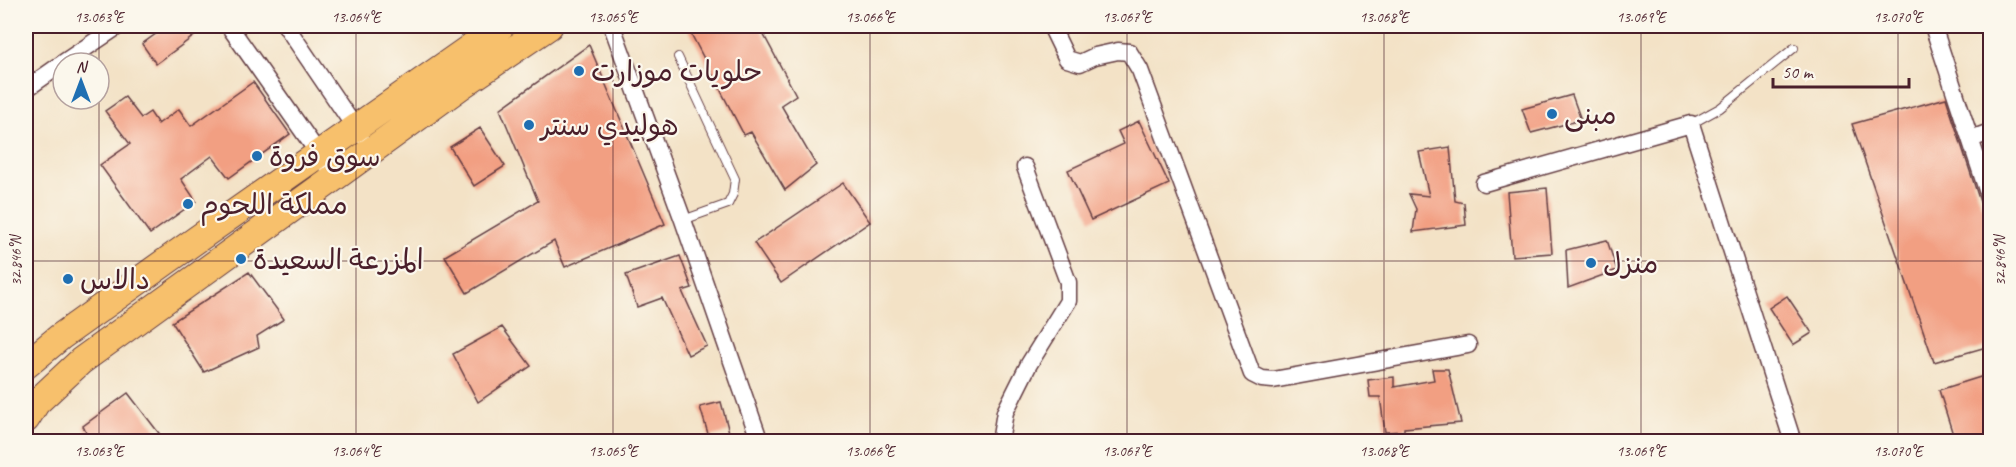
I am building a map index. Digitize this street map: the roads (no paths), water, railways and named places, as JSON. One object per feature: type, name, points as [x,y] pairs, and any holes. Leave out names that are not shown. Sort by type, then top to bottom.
[{"type":"main road","points":[[26,365],[60,337],[186,247],[501,26]]},
{"type":"main road","points":[[26,419],[36,403],[81,361],[462,85],[549,26]]},
{"type":"street","points":[[81,51],[117,26]]},
{"type":"street","points":[[229,26],[335,177]]},
{"type":"street","points":[[286,26],[371,151]]},
{"type":"street","points":[[612,26],[760,441]]},
{"type":"street","points":[[1051,26],[1068,59],[1080,63],[1095,56],[1118,51],[1129,52],[1140,70],[1252,374],[1262,379],[1273,380],[1468,345]]},
{"type":"street","points":[[1933,26],[1990,199]]},
{"type":"street","points":[[26,89],[51,71]]},
{"type":"street","points":[[1485,183],[1691,124],[1793,441]]},
{"type":"street","points":[[1971,139],[1990,132]]},
{"type":"street","points":[[1000,441],[1005,412],[1029,364],[1068,301],[1068,282],[1025,167]]},
{"type":"lane","points":[[1691,124],[1720,108],[1794,48]]},
{"type":"lane","points":[[678,57],[735,179],[734,194],[728,204],[683,220]]},
{"type":"place","name":"حلويات موزارت","points":[[579,71]]},
{"type":"place","name":"مبنى","points":[[1552,114]]},
{"type":"place","name":"هوليدي سنتر","points":[[529,125]]},
{"type":"place","name":"سوق فروة","points":[[257,156]]},
{"type":"place","name":"مملكة اللحوم","points":[[188,204]]},
{"type":"place","name":"المزرعة السعيدة","points":[[241,259]]},
{"type":"place","name":"منزل","points":[[1591,263]]},
{"type":"place","name":"دالاس","points":[[68,279]]}]
